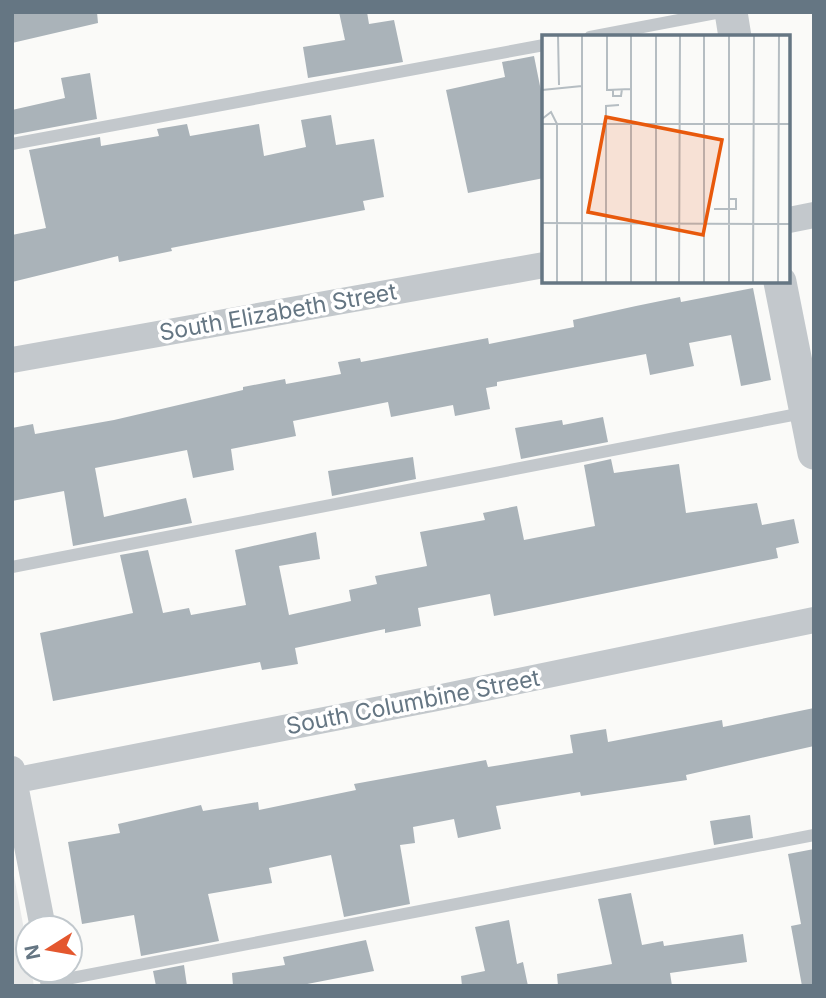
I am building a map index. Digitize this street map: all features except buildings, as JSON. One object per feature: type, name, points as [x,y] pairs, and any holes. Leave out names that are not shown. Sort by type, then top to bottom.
[{"type":"street","points":[[731,12],[735,35]]},
{"type":"street","points":[[791,220],[814,215]]},
{"type":"street","name":"South Elizabeth Street","points":[[12,360],[542,265]]},
{"type":"street","points":[[780,284],[810,411],[814,453]]},
{"type":"street","name":"South Columbine Street","points":[[13,777],[437,698],[814,620]]},
{"type":"street","points":[[13,777],[40,914]]},
{"type":"lane","points":[[600,35],[721,12]]},
{"type":"lane","points":[[12,144],[542,45]]},
{"type":"lane","points":[[12,567],[810,411]]},
{"type":"lane","points":[[84,975],[814,835]]},
{"type":"shaded area","points":[[12,865],[21,914],[14,914],[14,984],[34,986],[12,986]]}]
